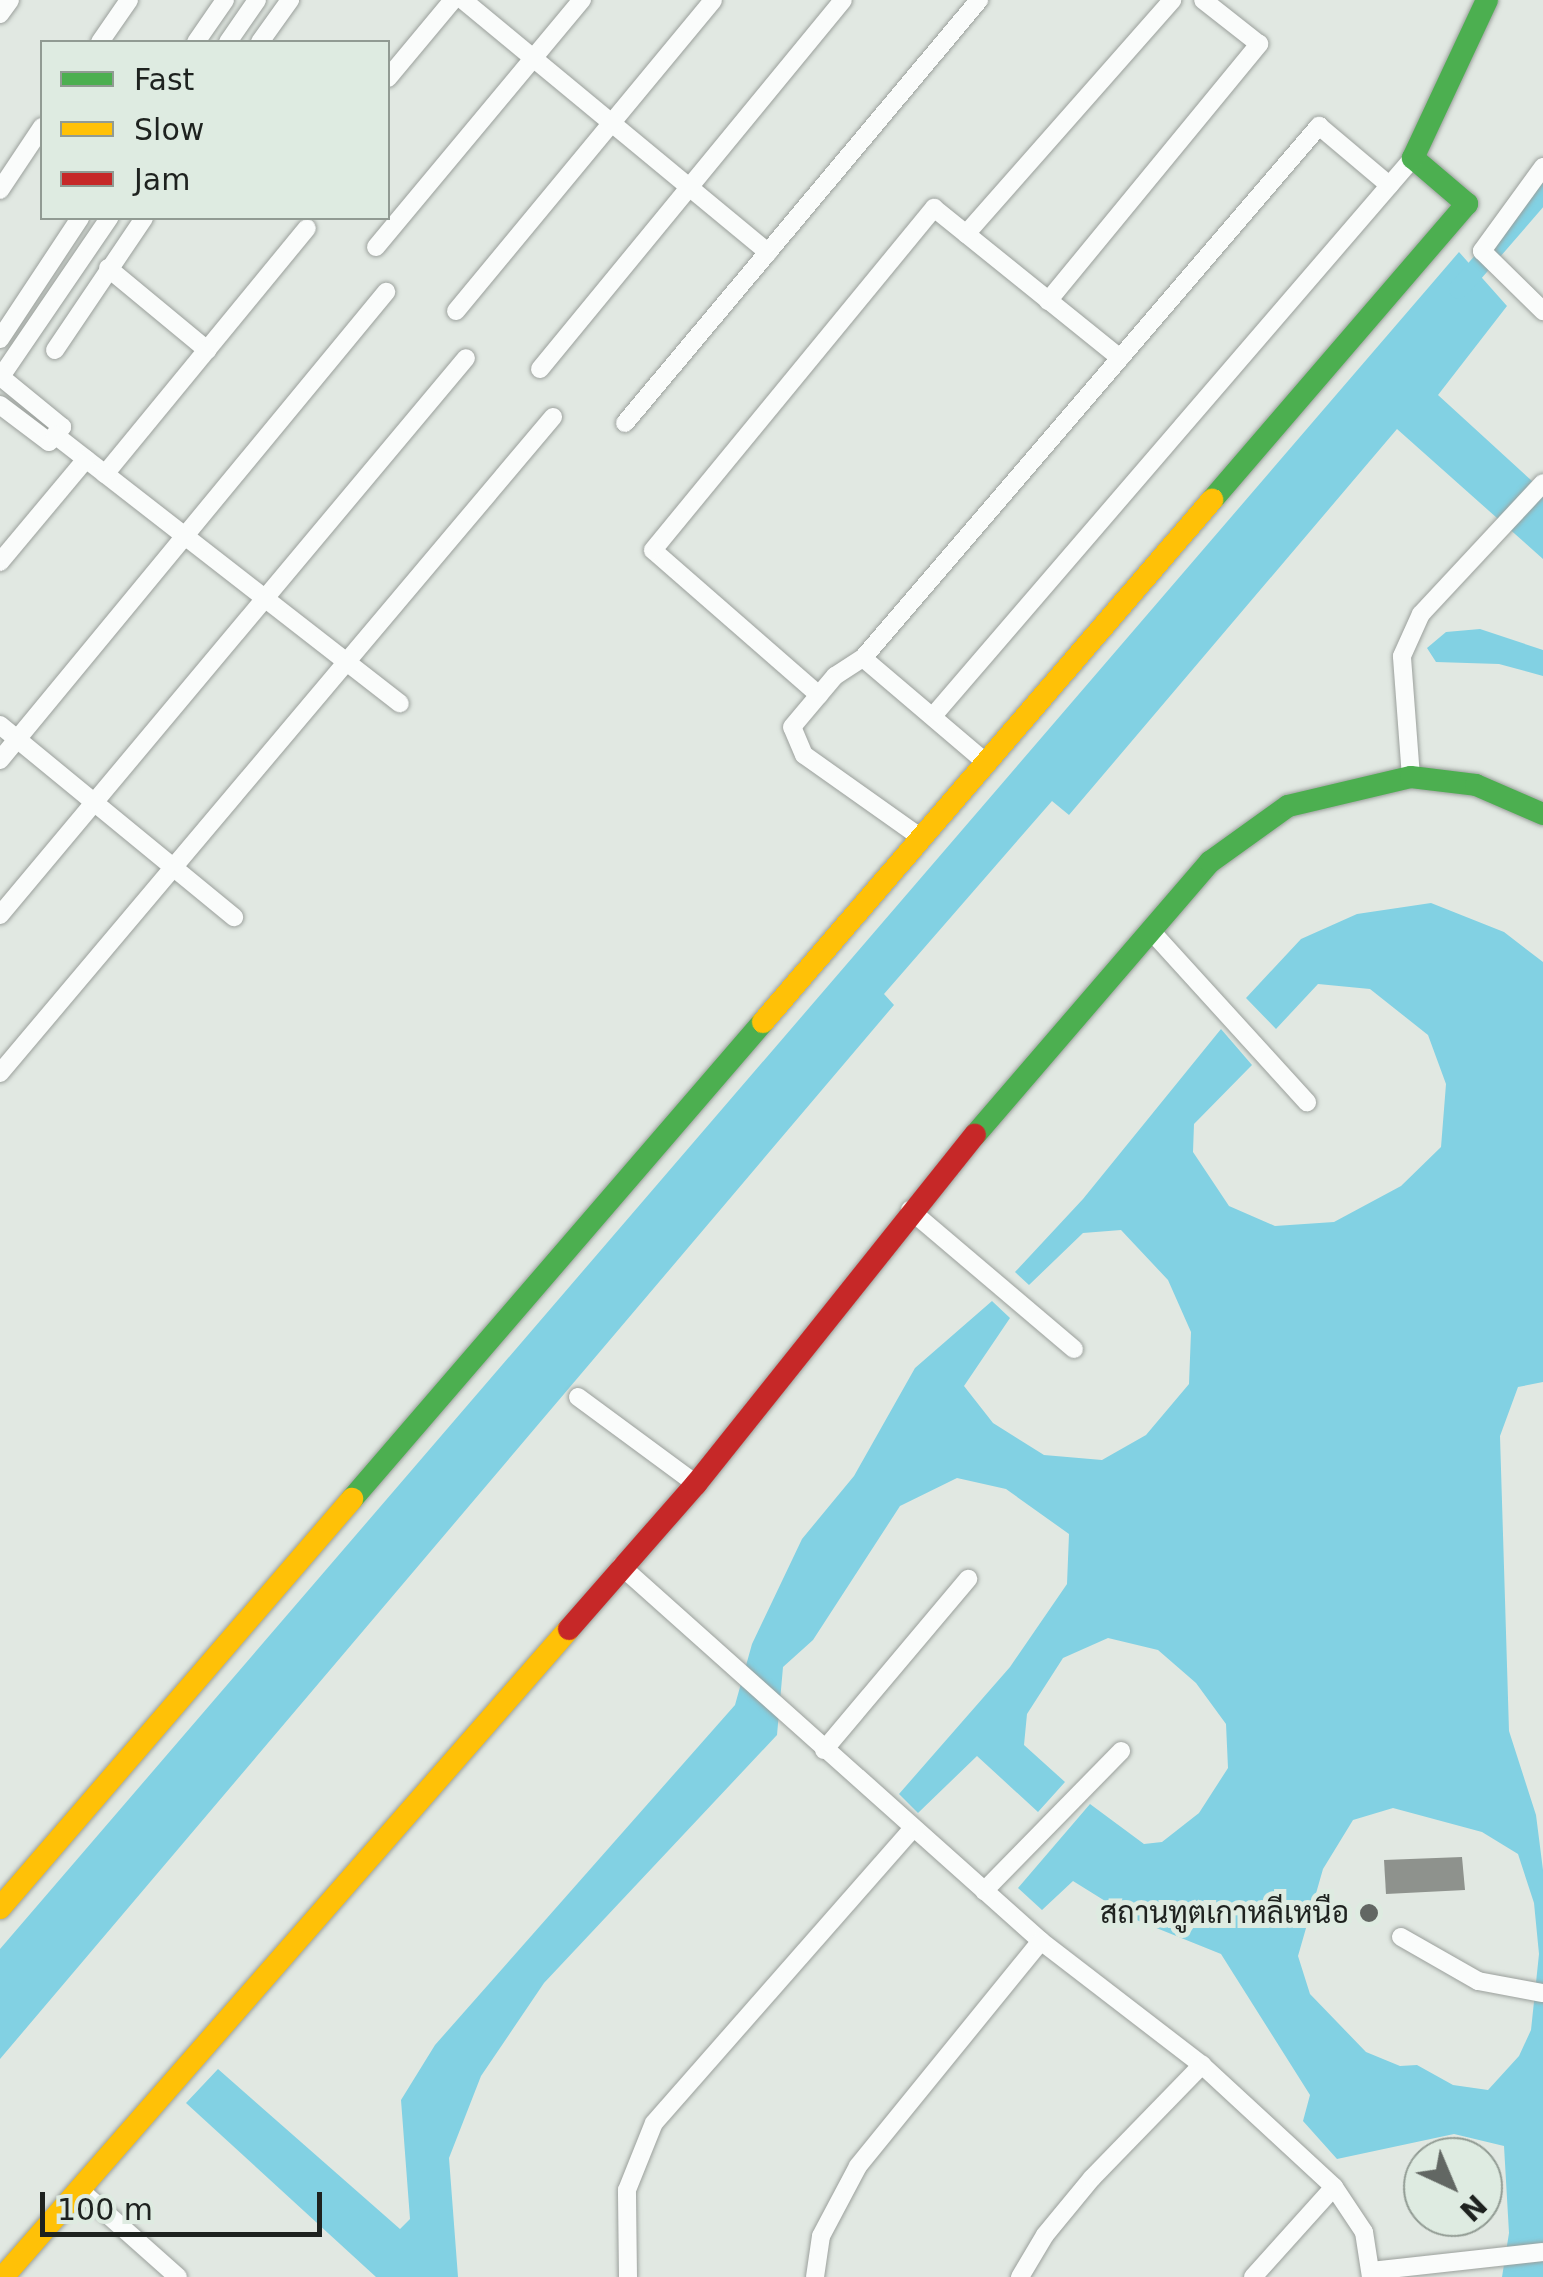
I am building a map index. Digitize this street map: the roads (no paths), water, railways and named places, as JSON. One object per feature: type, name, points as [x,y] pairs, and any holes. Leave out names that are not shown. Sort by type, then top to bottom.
[{"type":"street","points":[[0,14],[10,0]]},
{"type":"street","points":[[101,40],[129,0]]},
{"type":"street","points":[[197,40],[225,0]]},
{"type":"street","points":[[229,40],[258,0]]},
{"type":"street","points":[[261,40],[290,0]]},
{"type":"street","points":[[390,76],[453,0]]},
{"type":"street","points":[[463,0],[768,252]]},
{"type":"street","points":[[376,246],[582,0]]},
{"type":"street","points":[[456,311],[713,0]]},
{"type":"street","points":[[540,368],[843,0]]},
{"type":"street","points":[[625,423],[979,0]]},
{"type":"street","points":[[966,234],[1172,0]]},
{"type":"street","points":[[1048,301],[1259,44],[1203,0]]},
{"type":"street","points":[[933,716],[1413,158],[1484,5]]},
{"type":"street","points":[[920,837],[804,754],[792,728],[820,695],[863,658],[1319,126],[1389,185]]},
{"type":"street","points":[[0,190],[40,130]]},
{"type":"street","points":[[0,1908],[1467,204],[1413,158]]},
{"type":"street","points":[[1543,167],[1482,251],[1543,311]]},
{"type":"street","points":[[820,695],[653,550],[934,208],[1120,358]]},
{"type":"street","points":[[0,339],[79,220]]},
{"type":"street","points":[[0,405],[50,442],[62,427],[0,378],[109,220]]},
{"type":"street","points":[[55,350],[143,220]]},
{"type":"street","points":[[105,474],[307,228]]},
{"type":"street","points":[[108,268],[207,350]]},
{"type":"street","points":[[0,760],[386,292]]},
{"type":"street","points":[[0,915],[466,358]]},
{"type":"street","points":[[0,1073],[553,417]]},
{"type":"street","points":[[56,435],[400,704]]},
{"type":"street","points":[[0,562],[86,459]]},
{"type":"street","points":[[1411,778],[1402,656],[1420,614],[1543,483]]},
{"type":"street","points":[[863,658],[985,762]]},
{"type":"street","points":[[0,725],[234,917]]},
{"type":"street","points":[[3,2277],[620,1566],[696,1484],[910,1210],[1153,933],[1210,862],[1288,806],[1411,778],[1476,785],[1543,814]]},
{"type":"street","points":[[1153,933],[1307,1102]]},
{"type":"street","points":[[910,1210],[1074,1349]]},
{"type":"street","points":[[578,1398],[696,1484]]},
{"type":"street","points":[[620,1566],[1041,1941],[1202,2065],[1334,2188],[1364,2232],[1371,2274],[1543,2252]]},
{"type":"street","points":[[824,1750],[968,1579]]},
{"type":"street","points":[[984,1891],[1122,1751]]},
{"type":"street","points":[[628,2277],[626,2190],[654,2124],[913,1828]]},
{"type":"street","points":[[1402,1937],[1478,1982],[1543,1992]]},
{"type":"street","points":[[815,2277],[821,2236],[858,2166],[1041,1941]]},
{"type":"street","points":[[1020,2277],[1045,2235],[1092,2178],[1202,2065]]},
{"type":"street","points":[[1253,2277],[1334,2188]]},
{"type":"street","points":[[80,2190],[178,2277]]},
{"type":"water","points":[[1459,252],[1507,306],[1438,395],[1543,491],[1543,559],[1397,429],[1069,815],[1052,801],[884,994],[894,1005],[0,2059],[0,1949]]},
{"type":"water","points":[[1480,629],[1543,650],[1543,676],[1499,664],[1436,662],[1427,648],[1446,632]]},
{"type":"water","points":[[1431,903],[1504,932],[1543,962],[1543,1382],[1518,1387],[1500,1436],[1509,1731],[1536,1815],[1543,1870],[1543,2277],[1502,2277],[1509,2233],[1503,2137],[1403,2137],[1403,2145],[1337,2159],[1303,2121],[1310,2095],[1221,1954],[1134,1919],[1073,1881],[1042,1910],[1018,1888],[1090,1804],[1144,1844],[1162,1842],[1199,1813],[1228,1768],[1226,1724],[1196,1683],[1158,1650],[1108,1638],[1063,1658],[1027,1714],[1024,1745],[1065,1782],[1038,1812],[977,1756],[918,1813],[899,1794],[1010,1667],[1067,1584],[1069,1534],[1006,1489],[957,1478],[900,1506],[813,1640],[783,1667],[777,1735],[544,1983],[481,2076],[449,2158],[458,2277],[376,2277],[186,2103],[218,2069],[400,2229],[410,2219],[401,2100],[435,2045],[735,1705],[752,1644],[802,1539],[854,1476],[915,1368],[992,1301],[1010,1318],[964,1386],[993,1423],[1044,1455],[1102,1460],[1146,1435],[1189,1384],[1191,1332],[1168,1280],[1121,1230],[1083,1233],[1029,1285],[1015,1272],[1083,1199],[1221,1029],[1252,1065],[1194,1124],[1193,1152],[1229,1206],[1275,1226],[1334,1222],[1401,1186],[1441,1147],[1446,1084],[1428,1035],[1370,989],[1318,984],[1276,1029],[1246,998],[1301,939],[1357,914]],"holes":[[[1393,1808],[1482,1832],[1518,1854],[1534,1903],[1539,1954],[1531,2030],[1519,2056],[1488,2090],[1453,2085],[1417,2065],[1400,2066],[1366,2052],[1310,1994],[1298,1956],[1323,1869],[1353,1820]]]},
{"type":"waterway","points":[[1459,289],[1543,192]]},
{"type":"place","name":"สถานทูตเกาหลีเหนือ","points":[[1369,1913]]}]
